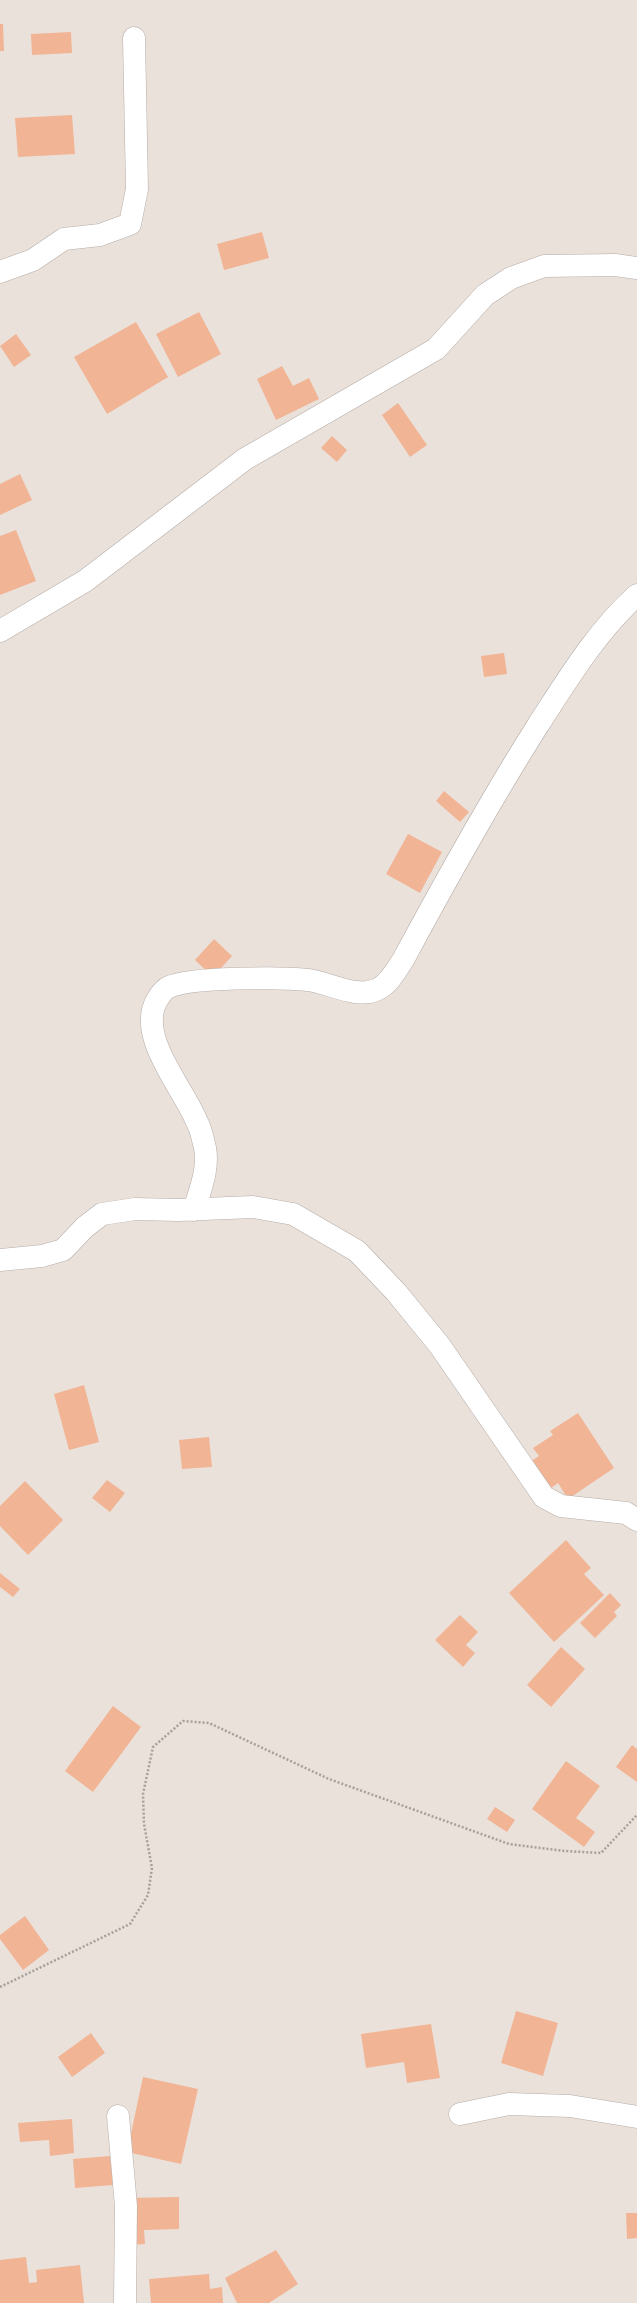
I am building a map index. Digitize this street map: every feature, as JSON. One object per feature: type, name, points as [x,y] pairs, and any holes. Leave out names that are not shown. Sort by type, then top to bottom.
[{"type":"street","points":[[0,272],[33,260],[64,239],[100,235],[130,224],[137,189],[134,38]]},
{"type":"street","points":[[0,631],[85,582],[245,459],[436,349],[485,295],[512,278],[544,266],[595,265],[637,268]]},
{"type":"street","points":[[194,1210],[205,1173],[205,1149],[197,1122],[160,1051],[155,1036],[152,1024],[153,1013],[160,994],[168,987],[179,983],[221,980],[292,978],[328,983],[361,992],[378,990],[389,981],[403,960],[478,821],[572,672],[615,615],[637,595]]},
{"type":"street","points":[[0,1260],[42,1256],[63,1250],[85,1227],[102,1214],[135,1209],[194,1210],[253,1207],[293,1214],[357,1251],[396,1292],[440,1346],[544,1497],[561,1506],[626,1513],[637,1520]]},
{"type":"street","points":[[460,2114],[509,2104],[570,2106],[637,2117]]},
{"type":"street","points":[[118,2116],[126,2206],[125,2303]]},
{"type":"path","points":[[0,1987],[130,1924],[148,1895],[152,1868],[144,1824],[143,1794],[152,1747],[183,1721],[209,1723],[329,1779],[509,1844],[565,1851],[601,1853],[637,1815]]},
{"type":"building","points":[[0,24],[3,24],[4,51],[0,51]]},
{"type":"building","points":[[71,32],[72,53],[32,55],[31,34]]},
{"type":"building","points":[[72,115],[75,154],[18,157],[15,118]]},
{"type":"building","points":[[262,232],[269,258],[224,270],[217,244]]},
{"type":"building","points":[[199,312],[221,354],[178,377],[156,334]]},
{"type":"building","points":[[136,322],[168,377],[107,414],[74,357]]},
{"type":"building","points":[[16,334],[31,355],[14,367],[0,346]]},
{"type":"building","points":[[282,366],[293,386],[309,378],[319,399],[276,420],[257,379]]},
{"type":"building","points":[[398,403],[427,445],[410,457],[382,415]]},
{"type":"building","points":[[332,436],[347,450],[337,462],[321,448]]},
{"type":"building","points":[[20,474],[32,500],[0,515],[0,484]]},
{"type":"building","points":[[16,530],[36,581],[0,595],[0,536]]},
{"type":"building","points":[[504,653],[507,674],[484,677],[481,656]]},
{"type":"building","points":[[444,791],[469,812],[460,822],[436,801]]},
{"type":"building","points":[[408,834],[442,852],[420,893],[386,874]]},
{"type":"building","points":[[214,939],[232,956],[213,977],[195,960]]},
{"type":"building","points":[[84,1385],[99,1442],[69,1450],[54,1394]]},
{"type":"building","points":[[578,1413],[614,1468],[568,1499],[558,1483],[546,1492],[527,1464],[539,1456],[533,1448],[553,1435],[550,1431]]},
{"type":"building","points":[[209,1437],[212,1467],[182,1469],[179,1440]]},
{"type":"building","points":[[107,1480],[125,1493],[110,1512],[92,1498]]},
{"type":"building","points":[[25,1481],[63,1520],[28,1555],[0,1526],[0,1506]]},
{"type":"building","points":[[566,1540],[591,1568],[584,1574],[604,1595],[554,1642],[509,1593]]},
{"type":"building","points":[[0,1573],[20,1589],[13,1597],[0,1587]]},
{"type":"building","points":[[610,1593],[621,1605],[614,1612],[617,1616],[595,1638],[580,1623]]},
{"type":"building","points":[[460,1615],[478,1632],[466,1645],[475,1653],[463,1667],[435,1640]]},
{"type":"building","points":[[561,1647],[585,1669],[551,1707],[527,1685]]},
{"type":"building","points":[[113,1706],[141,1727],[93,1792],[65,1771]]},
{"type":"building","points":[[632,1745],[637,1749],[637,1782],[616,1767]]},
{"type":"building","points":[[566,1761],[600,1786],[576,1818],[595,1832],[584,1847],[532,1809]]},
{"type":"building","points":[[495,1807],[515,1820],[507,1832],[487,1819]]},
{"type":"building","points":[[25,1916],[49,1950],[23,1970],[0,1939],[0,1935]]},
{"type":"building","points":[[516,2011],[558,2023],[543,2076],[501,2063]]},
{"type":"building","points":[[431,2024],[440,2078],[407,2083],[404,2062],[366,2068],[361,2034]]},
{"type":"building","points":[[91,2033],[105,2053],[72,2077],[58,2057]]},
{"type":"building","points":[[143,2077],[198,2089],[181,2164],[127,2152]]},
{"type":"building","points":[[72,2119],[74,2153],[50,2156],[49,2140],[20,2142],[18,2123]]},
{"type":"building","points":[[110,2156],[113,2185],[75,2188],[73,2159]]},
{"type":"building","points":[[179,2197],[179,2229],[144,2230],[145,2244],[129,2245],[128,2198]]},
{"type":"building","points":[[626,2213],[637,2213],[637,2238],[627,2239]]},
{"type":"building","points":[[276,2250],[298,2284],[269,2303],[237,2303],[225,2278]]},
{"type":"building","points":[[26,2257],[29,2283],[37,2282],[36,2270],[80,2265],[84,2303],[0,2303],[0,2260]]},
{"type":"building","points":[[209,2274],[210,2289],[222,2287],[223,2303],[151,2303],[149,2279]]}]
